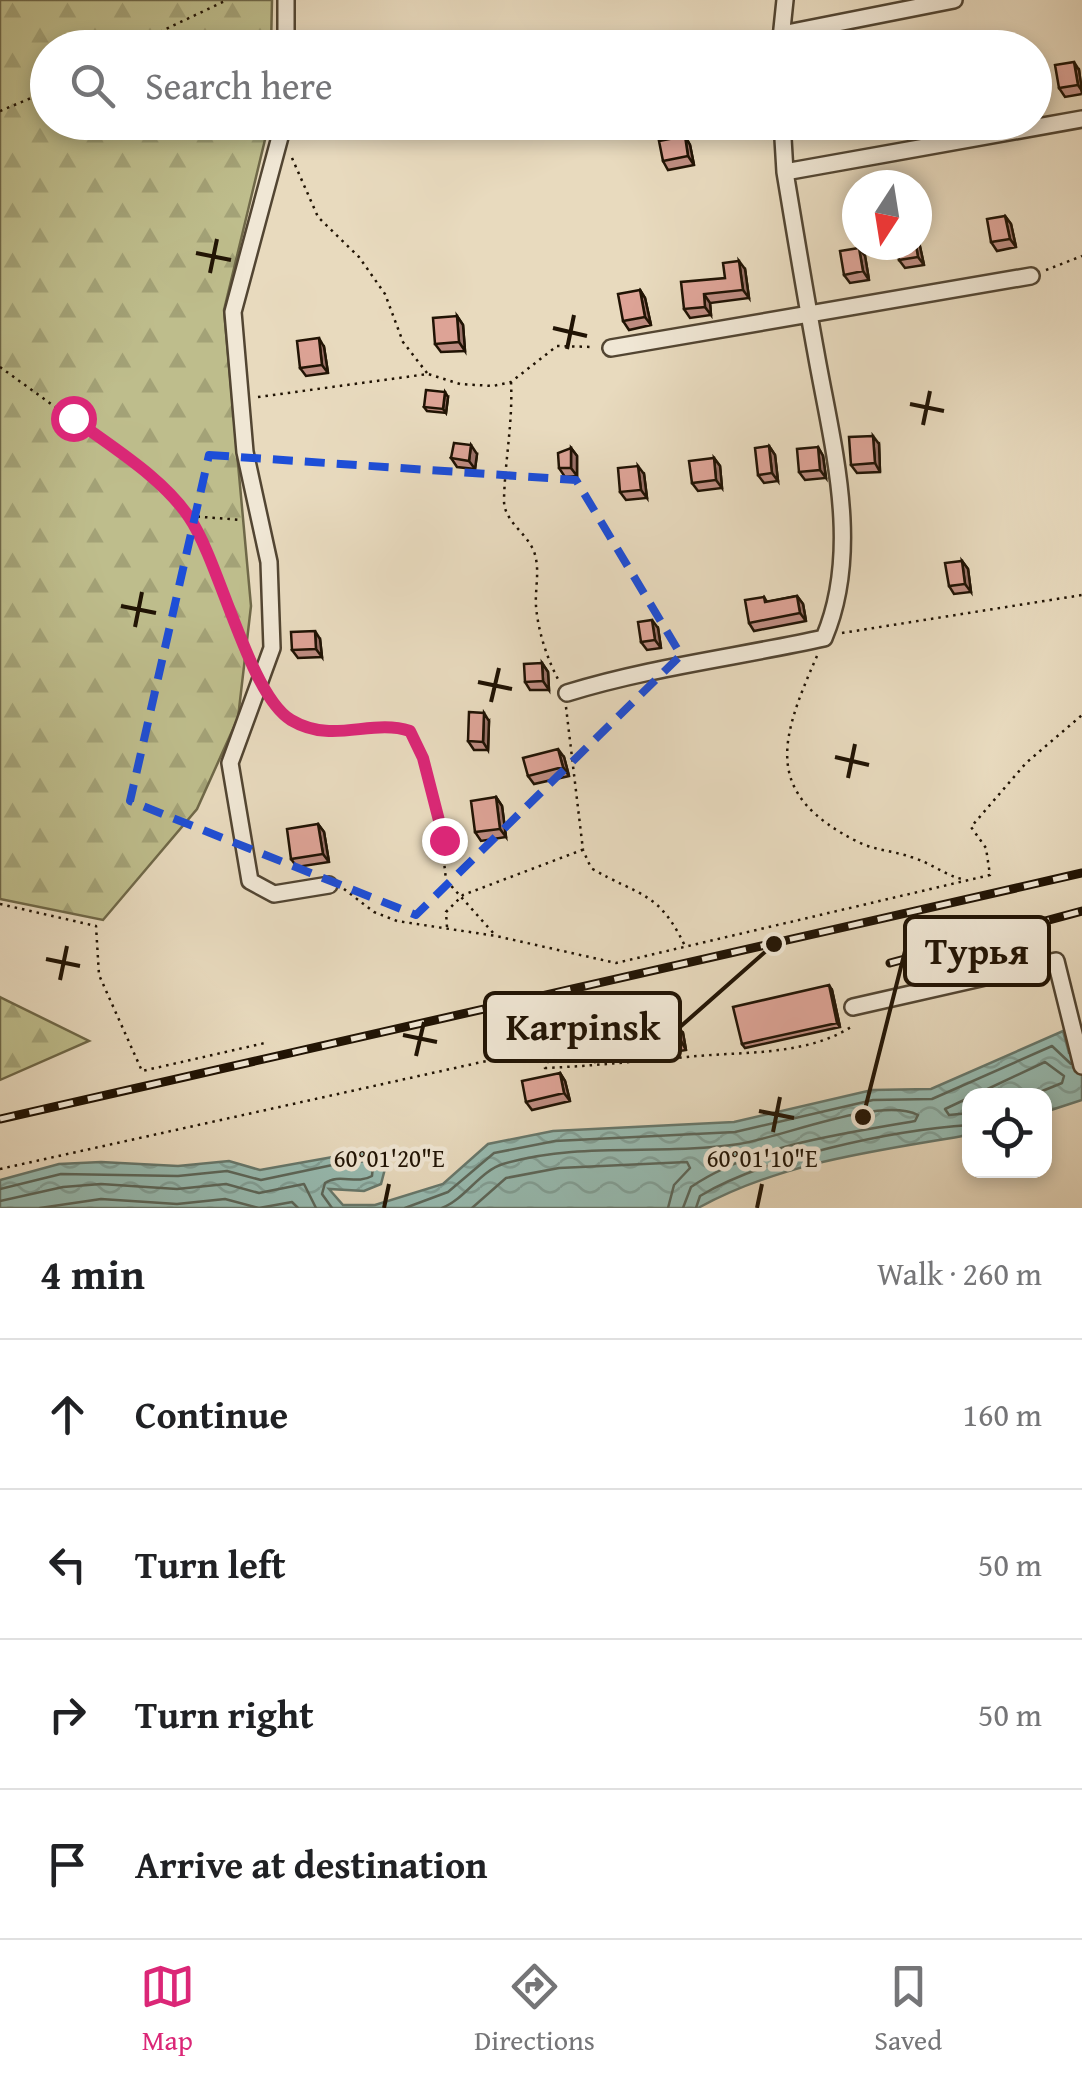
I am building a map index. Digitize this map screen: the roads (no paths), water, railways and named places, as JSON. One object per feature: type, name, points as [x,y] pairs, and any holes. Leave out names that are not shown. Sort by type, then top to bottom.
[{"type":"street","points":[[286,0],[286,30]]},
{"type":"street","points":[[782,30],[786,0]]},
{"type":"street","points":[[827,30],[954,0]]},
{"type":"street","points":[[1052,124],[1082,119]]},
{"type":"street","points":[[281,140],[233,312],[245,452],[269,562],[272,648],[230,762],[250,881],[274,894],[329,885]]},
{"type":"street","points":[[567,694],[631,673],[740,658],[824,638],[837,609],[840,501],[785,172],[783,140]]},
{"type":"street","points":[[785,172],[964,140]]},
{"type":"street","points":[[603,347],[1031,276]]},
{"type":"street","points":[[853,1007],[1056,960],[1080,1059]]},
{"type":"water","points":[[1063,1031],[1069,1053],[1082,1055],[1082,1100],[1052,1110],[1052,1088],[962,1088],[962,1136],[796,1169],[730,1192],[698,1208],[0,1208],[0,1180],[59,1164],[178,1166],[229,1161],[260,1170],[366,1151],[387,1161],[381,1184],[364,1191],[329,1189],[343,1205],[375,1205],[443,1184],[488,1144],[553,1131],[734,1122],[872,1090],[931,1089]]},
{"type":"railway","points":[[0,1119],[1082,873]]},
{"type":"railway","points":[[890,963],[1082,911]]},
{"type":"place","name":"Karpinsk","points":[[774,944]]},
{"type":"place","name":"Турья","points":[[863,1117]]}]
